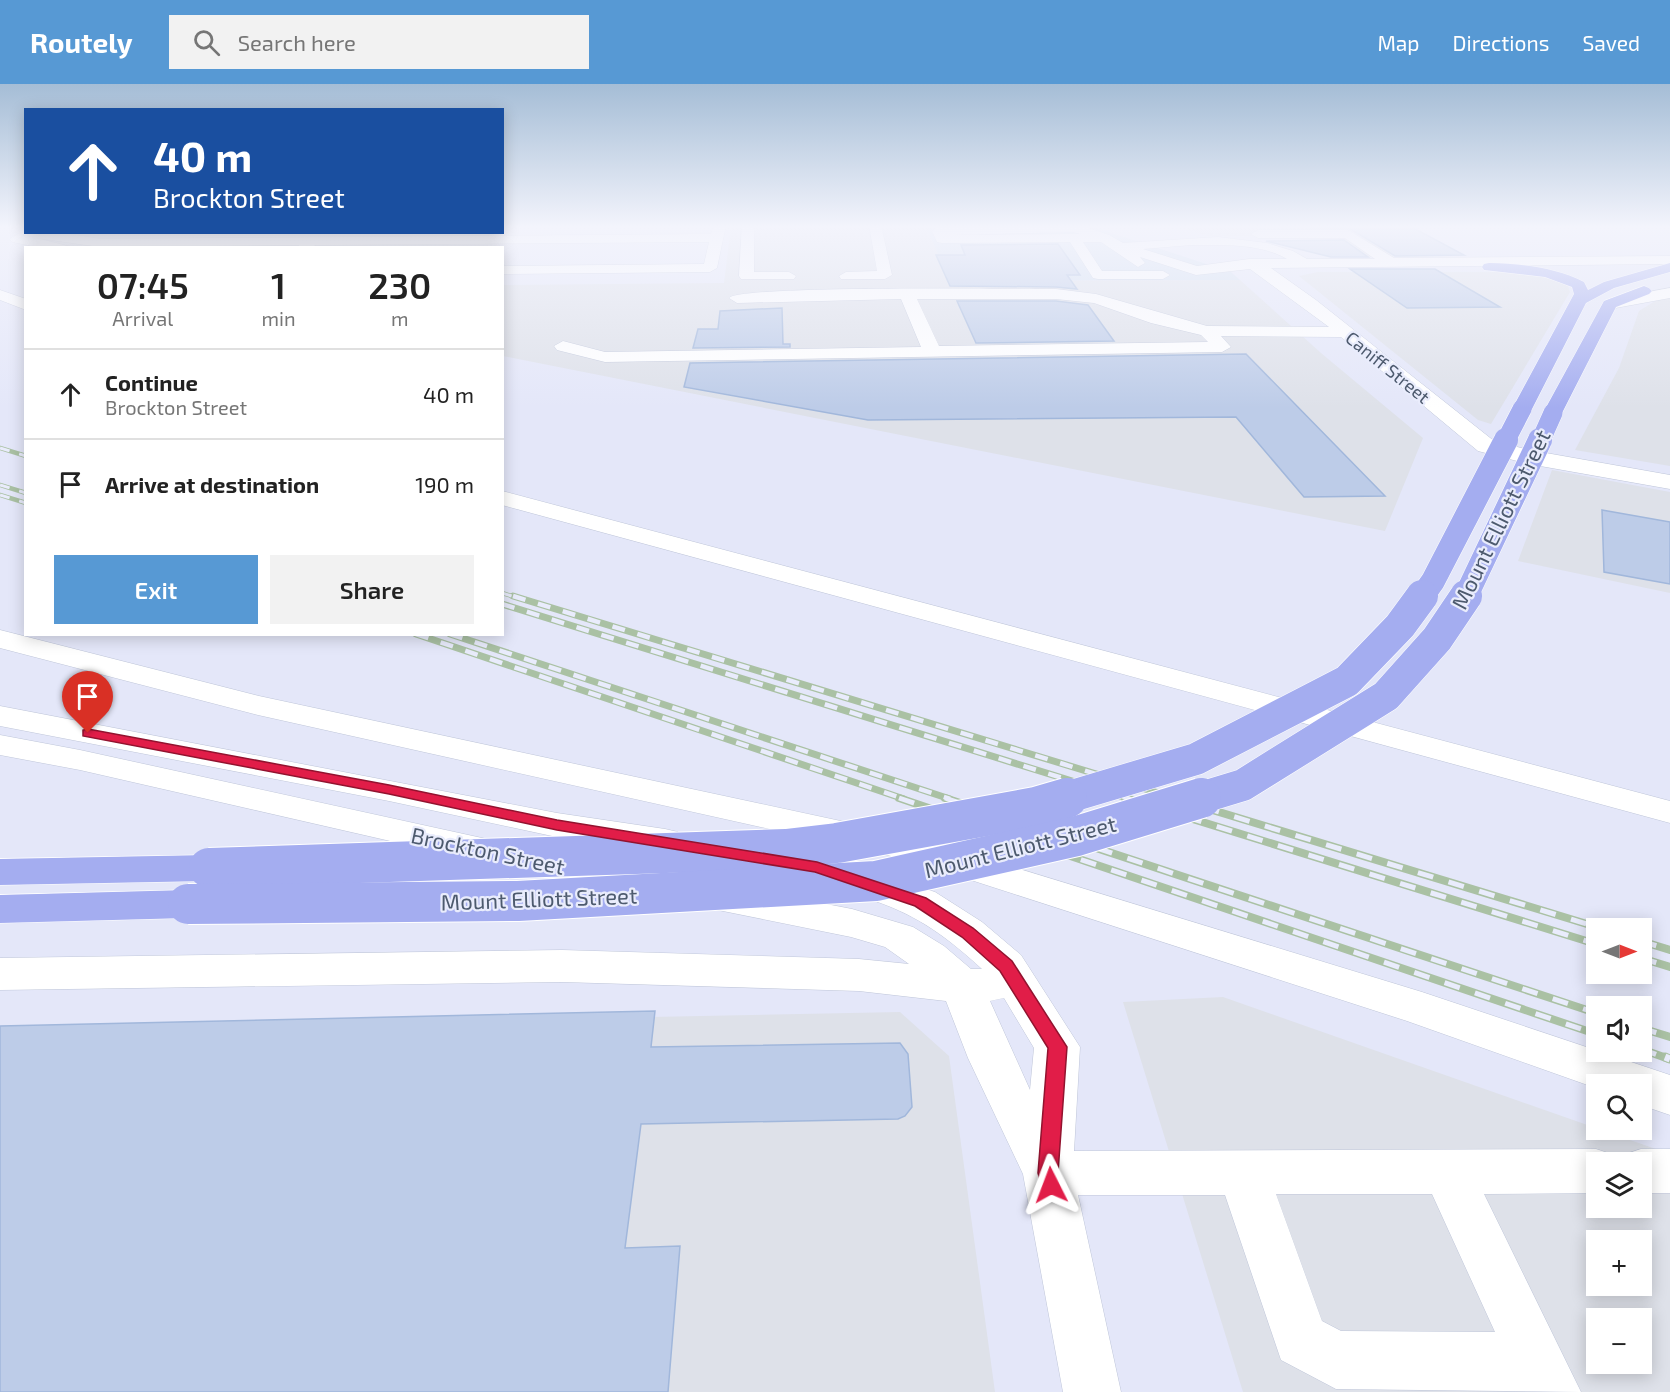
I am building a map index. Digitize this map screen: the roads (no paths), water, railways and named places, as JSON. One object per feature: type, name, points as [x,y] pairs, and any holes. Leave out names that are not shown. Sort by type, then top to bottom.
[{"type":"main road","points":[[1578,286],[1582,294],[1580,300]]},
{"type":"main road","points":[[1580,300],[1607,286]]},
{"type":"main road","points":[[1610,304],[1647,290],[1670,287]]},
{"type":"main road","name":"Mount Elliott Street","points":[[0,909],[188,904],[518,901],[876,881],[1077,836],[1243,785],[1386,696],[1437,639],[1468,593],[1580,300]]},
{"type":"main road","name":"Mount Elliott Street","points":[[0,872],[209,868],[775,849],[827,844],[1036,807],[1196,759],[1347,681],[1400,626],[1433,581],[1537,411],[1610,304]]},
{"type":"street","name":"Caniff Street","points":[[1284,286],[1486,446],[1529,457],[1670,482]]},
{"type":"street","points":[[737,298],[1009,293],[1077,296],[1207,331],[1345,332]]},
{"type":"street","points":[[1610,304],[1670,293]]},
{"type":"street","points":[[907,294],[933,353]]},
{"type":"street","points":[[0,295],[24,303]]},
{"type":"street","points":[[563,346],[605,357],[1222,347],[1207,331]]},
{"type":"street","points":[[504,499],[1670,812]]},
{"type":"street","points":[[0,639],[258,705],[915,849],[1422,1009],[1608,1074]]},
{"type":"street","name":"Brockton Street","points":[[0,716],[389,790],[557,825],[817,867],[921,902],[968,933],[1006,966],[1057,1047],[1048,1173]]},
{"type":"street","name":"Brockton Street","points":[[0,746],[80,760],[497,853],[852,924],[899,937],[929,957],[962,986]]},
{"type":"street","points":[[0,974],[562,966],[859,975],[962,986],[996,984],[1014,977]]},
{"type":"street","points":[[962,986],[991,1058],[1048,1173],[1092,1392]]},
{"type":"street","points":[[1652,1089],[1670,1095]]},
{"type":"street","points":[[1242,1171],[1301,1340],[1336,1360],[1544,1377],[1447,1171]]},
{"type":"street","points":[[1048,1173],[1586,1171]]},
{"type":"street","points":[[1652,1171],[1670,1171]]},
{"type":"railway","points":[[0,448],[24,455]]},
{"type":"railway","points":[[0,485],[24,492]]},
{"type":"railway","points":[[0,495],[24,502]]},
{"type":"railway","points":[[504,594],[518,598]]},
{"type":"railway","points":[[513,596],[1178,799]]},
{"type":"railway","points":[[504,605],[1130,799]]},
{"type":"railway","points":[[422,636],[904,799]]},
{"type":"railway","points":[[456,636],[950,799]]},
{"type":"railway","points":[[899,798],[1586,1031]]},
{"type":"railway","points":[[945,798],[1586,1010]]},
{"type":"railway","points":[[1125,798],[1586,941]]},
{"type":"railway","points":[[1173,798],[1586,924]]},
{"type":"railway","points":[[1652,944],[1670,950]]},
{"type":"railway","points":[[1652,961],[1670,967]]},
{"type":"railway","points":[[1652,1031],[1670,1037]]},
{"type":"railway","points":[[1652,1053],[1669,1059]]},
{"type":"railway","points":[[1665,1057],[1670,1059]]}]
